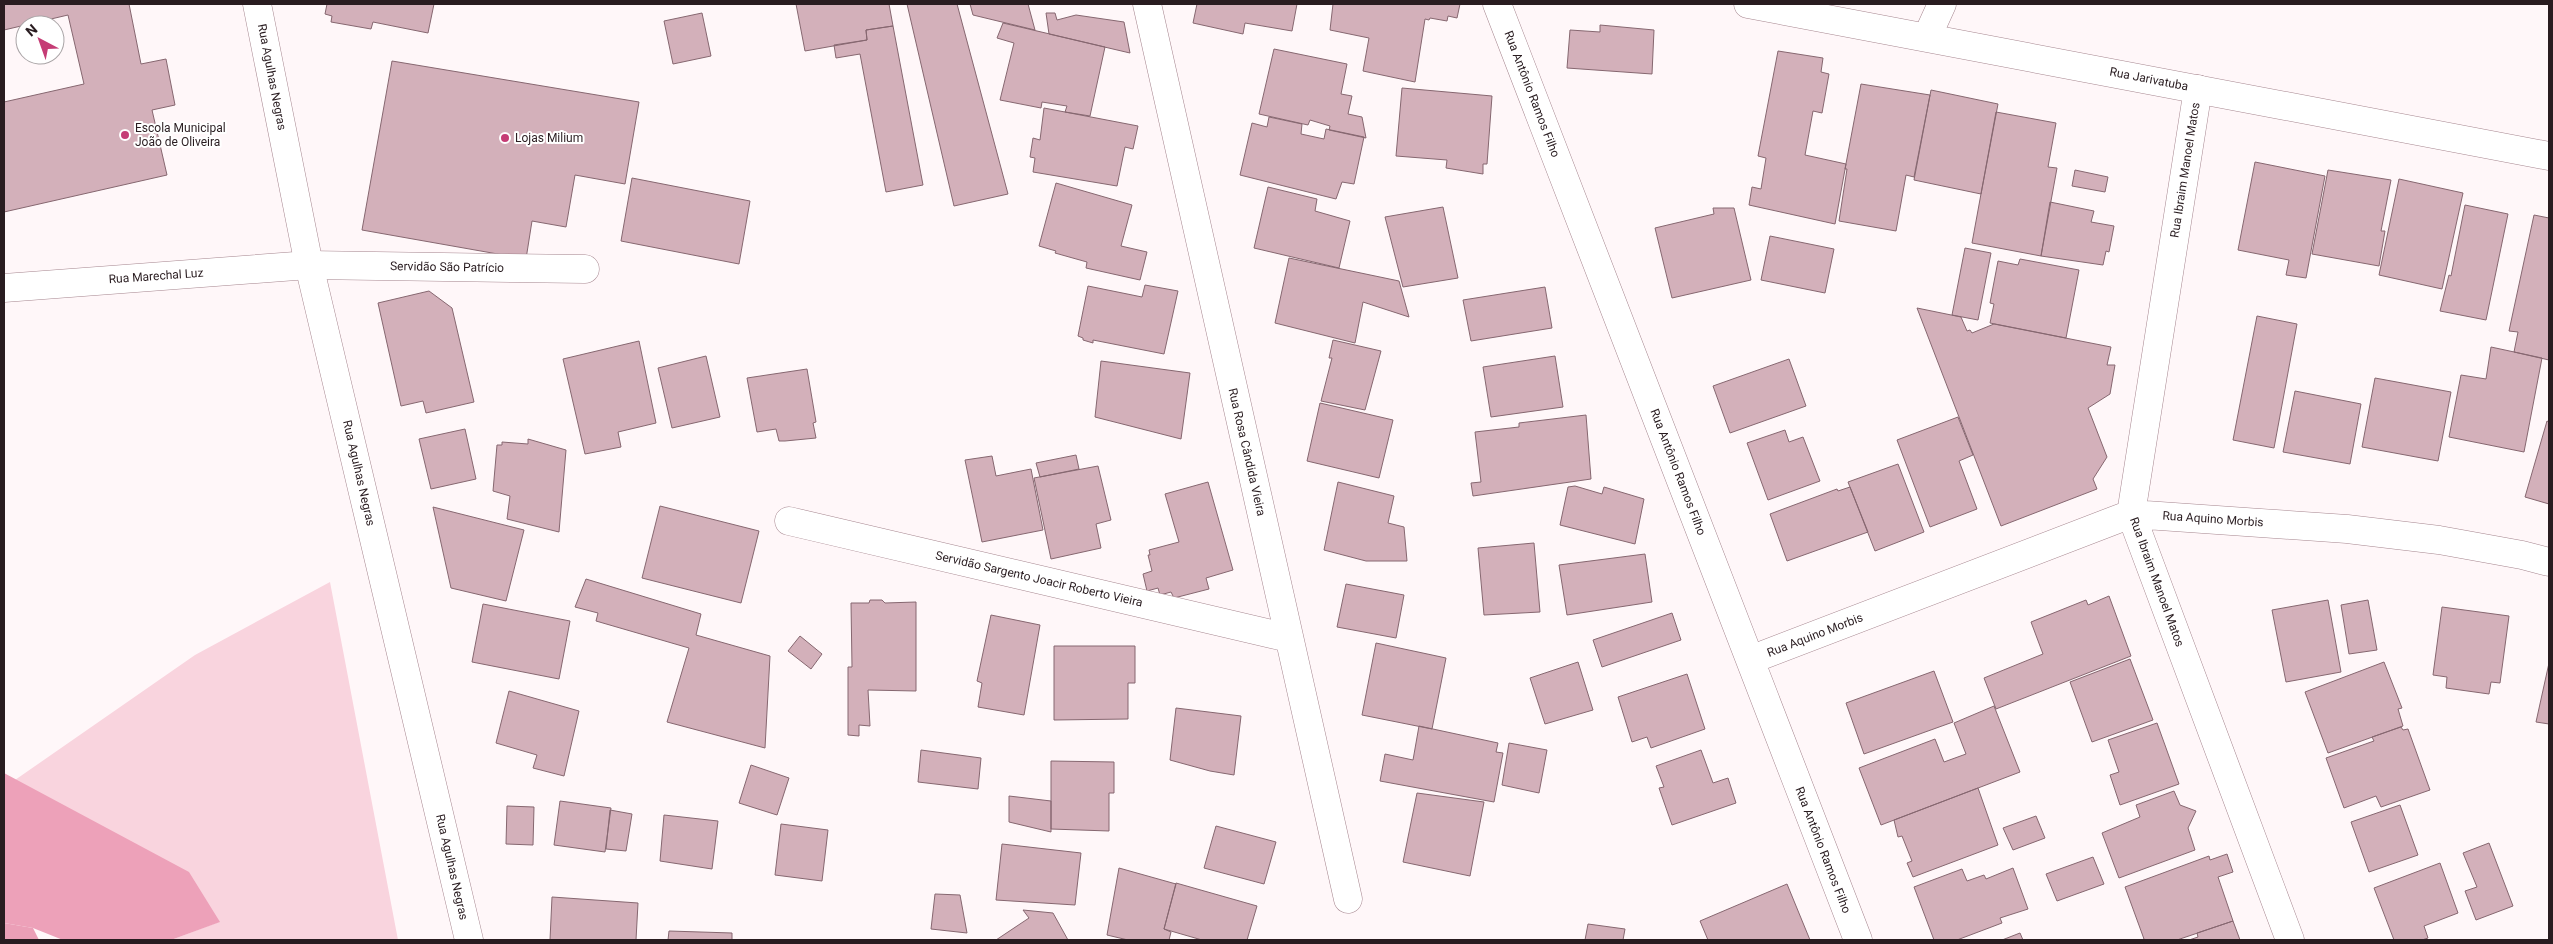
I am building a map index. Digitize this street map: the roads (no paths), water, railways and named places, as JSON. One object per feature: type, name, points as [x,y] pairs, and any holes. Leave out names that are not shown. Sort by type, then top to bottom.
[{"type":"street","name":"Rua Agulhas Negras","points":[[257,4],[309,265],[469,940]]},
{"type":"street","name":"Rua Rosa Cândida Vieira","points":[[1147,4],[1348,899]]},
{"type":"street","name":"Rua Antônio Ramos Filho","points":[[1497,4],[1858,940]]},
{"type":"street","name":"Rua Jarivatuba","points":[[1748,4],[2549,156]]},
{"type":"street","points":[[1927,38],[1942,4]]},
{"type":"street","name":"Rua Ibraim Manoel Matos","points":[[2198,89],[2131,514],[2290,940]]},
{"type":"street","name":"Servidão São Patrício","points":[[309,265],[585,269]]},
{"type":"street","name":"Rua Marechal Luz","points":[[4,288],[309,265]]},
{"type":"street","name":"Rua Aquino Morbis","points":[[1750,660],[2131,514],[2347,529],[2439,540],[2522,554],[2549,562]]},
{"type":"street","name":"Servidão Sargento Joacir Roberto Vieira","points":[[789,521],[1289,638]]},
{"type":"place","name":"Escola Municipal João de Oliveira","points":[[125,135]]},
{"type":"place","name":"Lojas Milium","points":[[505,138]]}]
